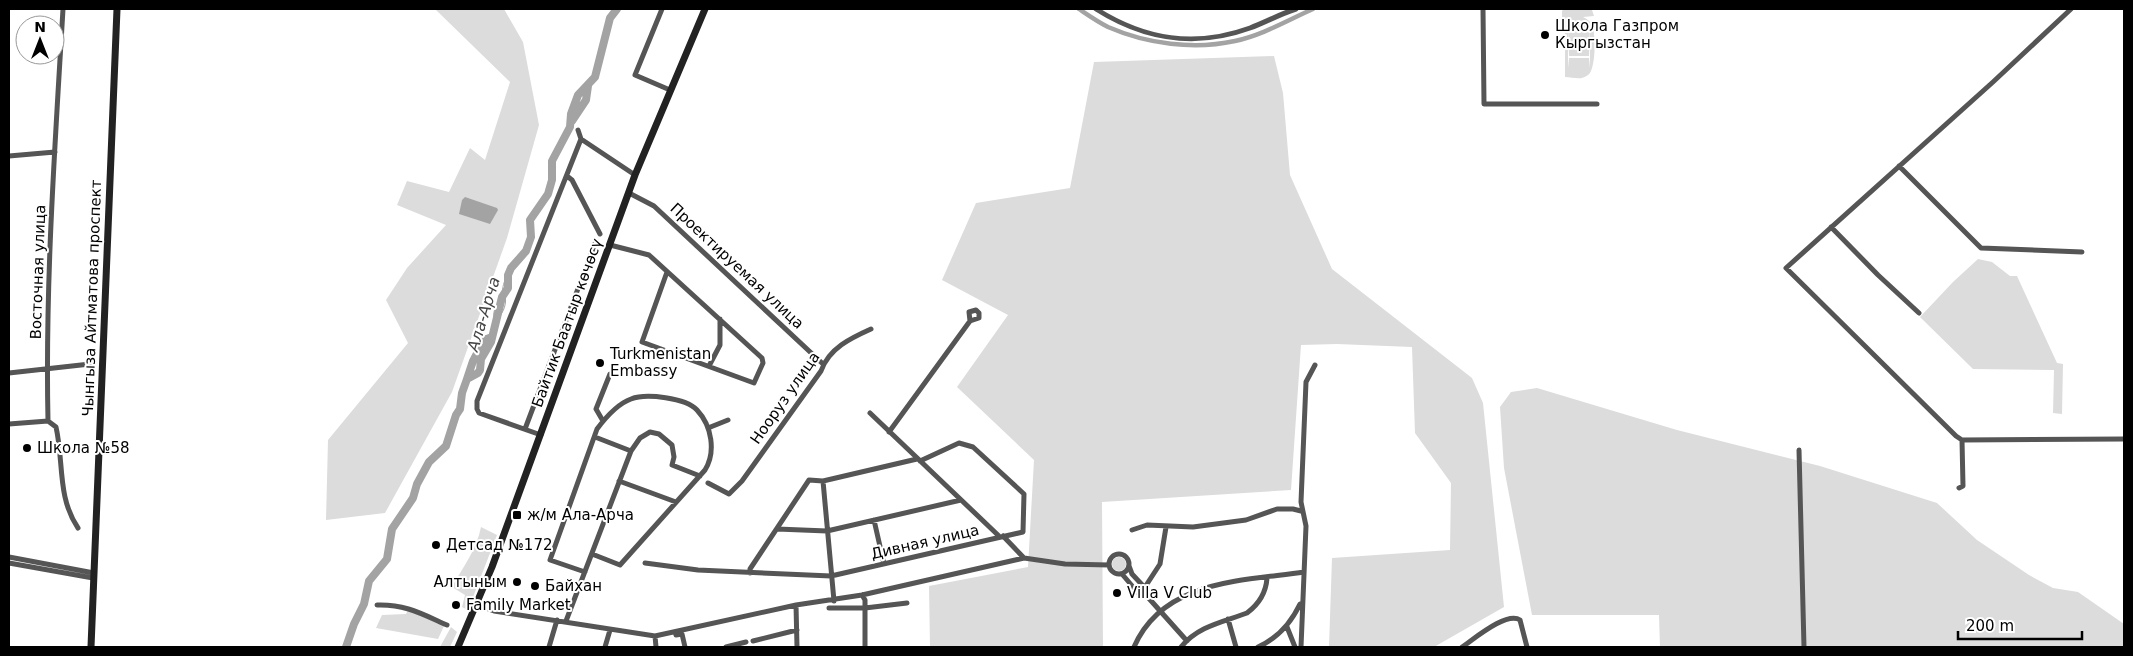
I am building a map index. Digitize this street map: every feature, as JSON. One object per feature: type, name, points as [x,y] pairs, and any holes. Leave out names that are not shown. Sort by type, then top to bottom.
[{"type":"main road","name":"Чынгыза Айтматова проспект","points":[[91,647],[117,9]]},
{"type":"main road","name":"Байтик Баатыр көчөсү","points":[[458,647],[477,605],[542,435],[629,192],[704,9]]},
{"type":"street","name":"Восточная улица","points":[[63,9],[55,152],[47,368],[48,421],[56,427],[61,483],[70,516],[78,528]]},
{"type":"street","points":[[662,9],[635,75],[670,90]]},
{"type":"street","points":[[1096,9],[1111,18],[1145,32],[1190,40],[1222,37],[1296,9]]},
{"type":"street","points":[[1483,9],[1484,104],[1597,104]]},
{"type":"street","points":[[2071,9],[1993,82],[1786,268],[1869,352],[1962,440],[2124,439]]},
{"type":"street","points":[[578,130],[582,139],[636,175]]},
{"type":"street","points":[[542,435],[479,413],[477,401],[582,139]]},
{"type":"street","points":[[9,156],[55,152]]},
{"type":"street","points":[[1899,166],[1981,248],[2082,252]]},
{"type":"street","points":[[567,176],[572,180],[600,234]]},
{"type":"street","name":"Проектируемая улица","points":[[629,192],[654,206],[823,364]]},
{"type":"street","points":[[1831,227],[1919,312]]},
{"type":"street","points":[[524,429],[596,241]]},
{"type":"street","points":[[610,245],[649,255],[762,358],[763,363],[754,383],[642,342],[667,272]]},
{"type":"street","points":[[709,366],[720,345],[720,319]]},
{"type":"street","points":[[889,432],[970,321]]},
{"type":"street","name":"Нооруз улица","points":[[708,483],[730,494],[742,481],[821,371],[823,364],[842,343],[871,329]]},
{"type":"street","points":[[9,373],[90,364]]},
{"type":"street","points":[[1301,647],[1306,526],[1301,511],[1306,382],[1315,365]]},
{"type":"street","points":[[603,421],[596,409],[610,374]]},
{"type":"street","points":[[585,572],[550,560],[595,437],[603,421],[615,408],[630,399],[657,397],[691,405],[697,410],[708,428],[712,451],[709,464],[620,565],[592,554]]},
{"type":"street","points":[[870,414],[1024,558]]},
{"type":"street","points":[[708,428],[728,420]]},
{"type":"street","points":[[9,424],[48,421]]},
{"type":"street","points":[[566,621],[630,451],[645,434],[650,432],[659,434],[672,445],[674,457],[672,465],[700,476]]},
{"type":"street","points":[[595,437],[630,451]]},
{"type":"street","points":[[1959,488],[1963,486],[1962,440]]},
{"type":"street","name":"Дивная улица","points":[[645,563],[698,570],[831,576],[1023,532],[1024,494],[973,447],[959,443],[919,460]]},
{"type":"street","points":[[1798,450],[1804,647]]},
{"type":"street","points":[[750,572],[809,480],[823,481],[919,460]]},
{"type":"street","points":[[823,481],[834,600]]},
{"type":"street","points":[[619,482],[676,502]]},
{"type":"street","points":[[777,529],[827,531],[961,500]]},
{"type":"street","points":[[1132,530],[1137,526],[1147,525],[1166,527],[1206,526],[1246,520],[1277,509],[1301,511]]},
{"type":"street","points":[[874,520],[884,564]]},
{"type":"street","points":[[1145,587],[1160,564],[1166,527]]},
{"type":"street","points":[[1109,565],[1113,556],[1119,555],[1127,560],[1132,574],[1147,590],[1145,594]]},
{"type":"street","points":[[9,557],[94,575]]},
{"type":"street","points":[[655,638],[796,605],[862,595],[1024,558],[1058,564],[1109,565]]},
{"type":"street","points":[[9,563],[94,575]]},
{"type":"street","points":[[1109,565],[1114,573],[1122,574],[1139,594],[1145,594],[1186,640]]},
{"type":"street","points":[[1122,574],[1129,566]]},
{"type":"street","points":[[1134,647],[1146,626],[1160,611],[1172,601],[1199,589],[1304,572]]},
{"type":"street","points":[[1181,647],[1186,640],[1203,629],[1253,608],[1265,591],[1267,578]]},
{"type":"street","points":[[862,595],[865,600],[865,647]]},
{"type":"street","points":[[1258,647],[1270,641],[1287,627],[1302,601]]},
{"type":"street","points":[[829,608],[865,608],[907,603]]},
{"type":"street","points":[[377,605],[393,604],[410,608],[447,625]]},
{"type":"street","points":[[477,605],[494,611],[566,621],[655,638],[681,634],[685,647]]},
{"type":"street","points":[[796,605],[797,647]]},
{"type":"street","points":[[1462,647],[1502,620],[1513,617],[1520,620],[1527,647]]},
{"type":"street","points":[[1228,619],[1236,647]]},
{"type":"street","points":[[549,647],[557,620]]},
{"type":"street","points":[[1287,627],[1295,647]]},
{"type":"street","points":[[605,647],[610,630]]},
{"type":"street","points":[[753,641],[797,630]]},
{"type":"street","points":[[655,638],[656,647]]},
{"type":"street","points":[[728,647],[746,642]]},
{"type":"shaded area","points":[[435,9],[504,9],[523,42],[539,125],[507,238],[452,392],[385,513],[326,520],[328,440],[408,343],[386,300],[407,268],[446,225],[397,205],[407,181],[449,192],[470,148],[485,160],[510,82]]},
{"type":"shaded area","points":[[1564,9],[1594,9],[1592,10],[1594,16],[1583,17],[1592,25],[1595,43],[1591,72],[1583,78],[1565,77],[1565,29],[1562,26],[1562,11]],"holes":[[[1568,26],[1569,56],[1589,56],[1590,26],[1590,68],[1589,58],[1569,58],[1568,68]]]},
{"type":"shaded area","points":[[1274,56],[1283,93],[1290,175],[1332,269],[1472,378],[1483,403],[1504,607],[1434,647],[1329,647],[1332,558],[1450,550],[1451,483],[1415,433],[1412,347],[1337,344],[1301,345],[1291,490],[1102,502],[1103,647],[930,647],[929,586],[1028,567],[1034,460],[957,387],[1008,315],[942,280],[976,203],[1070,188],[1094,62]]},
{"type":"shaded area","points":[[465,197],[497,208],[498,210],[490,224],[459,214],[462,200]]},
{"type":"shaded area","points":[[1978,259],[1992,262],[2010,276],[2017,276],[2057,363],[2063,364],[2062,414],[2053,413],[2054,370],[1973,369],[1920,317]]},
{"type":"shaded area","points":[[1537,388],[1677,430],[1820,466],[1937,503],[1977,540],[2029,575],[2053,588],[2078,592],[2124,624],[2124,647],[1660,647],[1659,615],[1532,615],[1504,468],[1500,407],[1511,392]]},
{"type":"shaded area","points":[[481,527],[497,535],[468,610],[462,607],[465,595],[452,587],[473,550]]},
{"type":"shaded area","points":[[1116,557],[1122,557],[1126,564],[1122,571],[1116,571],[1112,567],[1112,561]]},
{"type":"shaded area","points":[[408,610],[444,626],[438,639],[376,628],[382,615],[406,614]]},
{"type":"shaded area","points":[[451,627],[457,632],[450,647],[440,647]]},
{"type":"waterway","name":"Ала-Арча","points":[[346,647],[354,624],[364,604],[369,581],[387,559],[392,529],[413,498],[417,484],[429,462],[446,446],[456,415],[460,409],[462,393],[467,379],[480,370],[481,359],[491,342],[502,297],[508,288],[508,275],[511,268],[526,251],[531,237],[530,220],[548,194],[552,180],[552,161],[570,127],[571,114],[578,95],[595,77],[610,18],[617,9]]},
{"type":"waterway","points":[[1079,9],[1104,25],[1123,33],[1139,38],[1187,45],[1219,44],[1235,41],[1265,31],[1313,9]]},
{"type":"waterway","points":[[572,121],[586,100],[588,86]]},
{"type":"waterway","name":"Ала-Арча","points":[[577,98],[578,113]]},
{"type":"waterway","name":"Ала-Арча","points":[[496,324],[494,311],[501,298],[504,282],[508,275]]},
{"type":"waterway","points":[[498,318],[506,301],[505,295]]},
{"type":"waterway","points":[[467,379],[473,361],[484,340],[492,337]]},
{"type":"place","name":"Школа Газпром Кыргызстан","points":[[1545,35]]},
{"type":"place","name":"Turkmenistan Embassy","points":[[600,363]]},
{"type":"place","name":"Школа №58","points":[[27,448]]},
{"type":"place","name":"ж/м Ала-Арча","points":[[517,515]]},
{"type":"place","name":"Детсад №172","points":[[436,545]]},
{"type":"place","name":"Алтыным","points":[[517,582]]},
{"type":"place","name":"Байхан","points":[[535,586]]},
{"type":"place","name":"Villa V Club","points":[[1117,593]]},
{"type":"place","name":"Family Market","points":[[456,605]]}]
